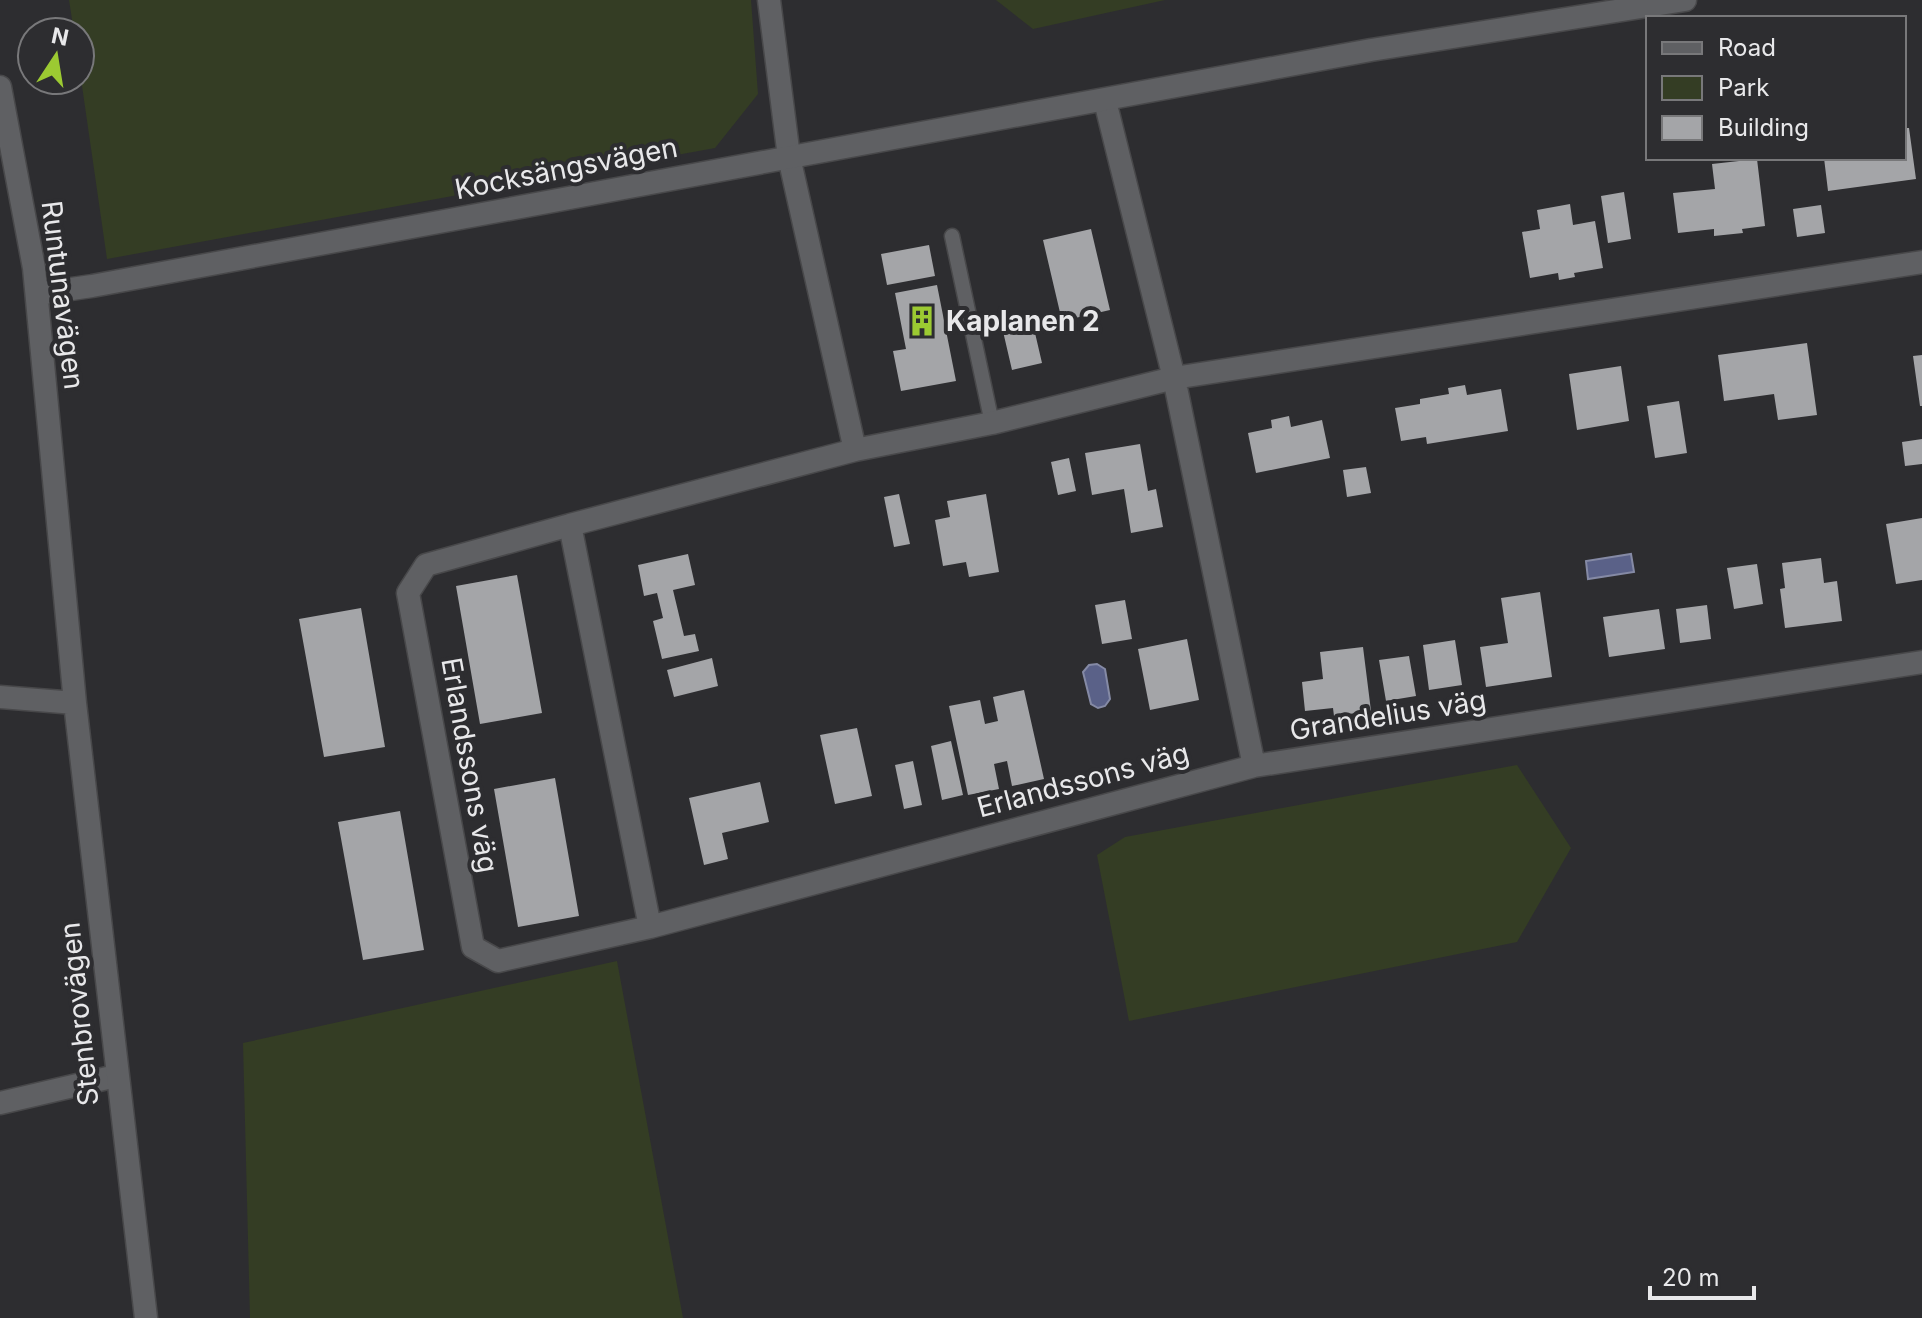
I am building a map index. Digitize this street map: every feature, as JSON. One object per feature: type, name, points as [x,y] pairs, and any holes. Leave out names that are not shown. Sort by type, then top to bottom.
[{"type":"street","points":[[769,0],[789,157],[855,450]]},
{"type":"street","name":"Kocksängsvägen","points":[[37,294],[1371,50],[1685,0]]},
{"type":"street","name":"Runtunavägen","points":[[0,87],[37,294],[75,703]]},
{"type":"street","points":[[1105,101],[1174,378],[1254,766]]},
{"type":"street","points":[[1174,378],[1922,262]]},
{"type":"street","name":"Erlandssons väg","points":[[1174,378],[992,423],[855,450],[426,565],[408,593],[473,947],[498,961],[650,927],[1254,766]]},
{"type":"street","points":[[570,525],[650,927]]},
{"type":"street","name":"Grandelius väg","points":[[1254,766],[1922,662]]},
{"type":"street","points":[[0,697],[75,703]]},
{"type":"street","name":"Stenbrovägen","points":[[75,703],[146,1318]]},
{"type":"street","points":[[0,1103],[116,1076]]},
{"type":"lane","points":[[952,236],[992,423]]},
{"type":"green space","points":[[69,0],[751,0],[758,94],[715,148],[107,259],[83,96],[96,96],[96,16],[72,16]]},
{"type":"green space","points":[[996,0],[1165,0],[1033,29]]},
{"type":"green space","points":[[1517,765],[1571,848],[1517,942],[1129,1021],[1097,855],[1125,837]]},
{"type":"green space","points":[[617,961],[683,1318],[250,1318],[243,1043]]},
{"type":"water","points":[[1631,554],[1634,572],[1588,579],[1586,561]]},
{"type":"water","points":[[1097,664],[1105,669],[1110,699],[1105,706],[1098,708],[1091,704],[1083,672],[1089,665]]},
{"type":"building","points":[[1906,128],[1909,128],[1916,179],[1828,191],[1824,160],[1906,160]]},
{"type":"building","points":[[1757,160],[1765,226],[1742,229],[1743,233],[1714,236],[1714,229],[1678,233],[1673,193],[1715,189],[1712,164]]},
{"type":"building","points":[[1624,192],[1631,239],[1608,243],[1601,196]]},
{"type":"building","points":[[1570,204],[1573,225],[1595,221],[1603,268],[1574,273],[1575,277],[1559,280],[1558,273],[1530,278],[1522,232],[1540,229],[1537,210]]},
{"type":"building","points":[[1821,205],[1825,233],[1797,237],[1793,209]]},
{"type":"building","points":[[1091,229],[1110,310],[1062,321],[1043,240]]},
{"type":"building","name":"Kaplanen 2","points":[[929,245],[935,276],[887,285],[881,254]]},
{"type":"building","name":"Kaplanen 2","points":[[937,285],[956,381],[901,391],[893,351],[906,349],[895,293]]},
{"type":"building","points":[[1032,320],[1042,363],[1012,370],[1002,327]]},
{"type":"building","points":[[1807,343],[1817,415],[1778,420],[1774,394],[1724,401],[1718,355]]},
{"type":"building","points":[[1922,355],[1922,406],[1920,406],[1913,356]]},
{"type":"building","points":[[1621,366],[1629,421],[1577,430],[1569,374]]},
{"type":"building","points":[[1465,385],[1467,395],[1501,389],[1508,431],[1427,444],[1426,437],[1401,441],[1395,408],[1420,404],[1420,399],[1449,394],[1448,388]]},
{"type":"building","points":[[1679,401],[1687,453],[1655,458],[1647,406]]},
{"type":"building","points":[[1289,416],[1291,427],[1322,420],[1330,458],[1256,473],[1248,433],[1272,428],[1271,420]]},
{"type":"building","points":[[1922,439],[1922,464],[1905,466],[1902,442]]},
{"type":"building","points":[[1140,444],[1148,491],[1156,489],[1163,527],[1131,533],[1124,489],[1092,495],[1085,453]]},
{"type":"building","points":[[1069,458],[1076,491],[1058,495],[1051,462]]},
{"type":"building","points":[[1366,467],[1371,493],[1347,497],[1343,470]]},
{"type":"building","points":[[899,494],[910,544],[894,547],[884,497]]},
{"type":"building","points":[[986,494],[999,572],[969,577],[966,562],[943,566],[935,520],[950,517],[947,501]]},
{"type":"building","points":[[1922,518],[1922,580],[1896,584],[1886,524]]},
{"type":"building","points":[[688,554],[695,585],[673,590],[684,636],[695,634],[699,651],[662,659],[653,621],[663,618],[657,593],[644,596],[638,565]]},
{"type":"building","points":[[1821,558],[1824,583],[1837,581],[1842,621],[1785,628],[1780,589],[1785,588],[1782,563]]},
{"type":"building","points":[[1757,564],[1763,604],[1734,609],[1727,568]]},
{"type":"building","points":[[517,575],[542,713],[480,724],[456,586]]},
{"type":"building","points":[[1540,592],[1552,677],[1486,687],[1480,647],[1508,643],[1501,598]]},
{"type":"building","points":[[1125,600],[1132,639],[1102,644],[1095,605]]},
{"type":"building","points":[[1707,605],[1711,639],[1680,643],[1676,609]]},
{"type":"building","points":[[361,608],[385,747],[324,757],[299,619]]},
{"type":"building","points":[[1659,609],[1665,649],[1609,657],[1603,617]]},
{"type":"building","points":[[1187,639],[1199,700],[1150,710],[1138,649]]},
{"type":"building","points":[[1455,640],[1462,685],[1429,690],[1423,645]]},
{"type":"building","points":[[1363,647],[1371,711],[1334,716],[1333,708],[1305,711],[1302,682],[1323,679],[1320,652]]},
{"type":"building","points":[[1409,656],[1416,696],[1386,701],[1379,660]]},
{"type":"building","points":[[712,658],[718,686],[674,697],[667,670]]},
{"type":"building","points":[[1024,690],[1044,779],[1012,786],[1007,761],[994,764],[999,789],[968,795],[949,706],[980,700],[985,724],[998,721],[993,697]]},
{"type":"building","points":[[857,728],[872,796],[835,804],[820,735]]},
{"type":"building","points":[[951,741],[963,795],[942,800],[931,746]]},
{"type":"building","points":[[913,761],[922,805],[904,809],[895,765]]},
{"type":"building","points":[[555,778],[579,916],[518,927],[494,789]]},
{"type":"building","points":[[760,782],[769,822],[722,833],[728,859],[704,865],[689,798]]},
{"type":"building","points":[[400,811],[424,950],[363,960],[338,822]]},
{"type":"place","name":"Kaplanen 2","points":[[922,321]]}]
